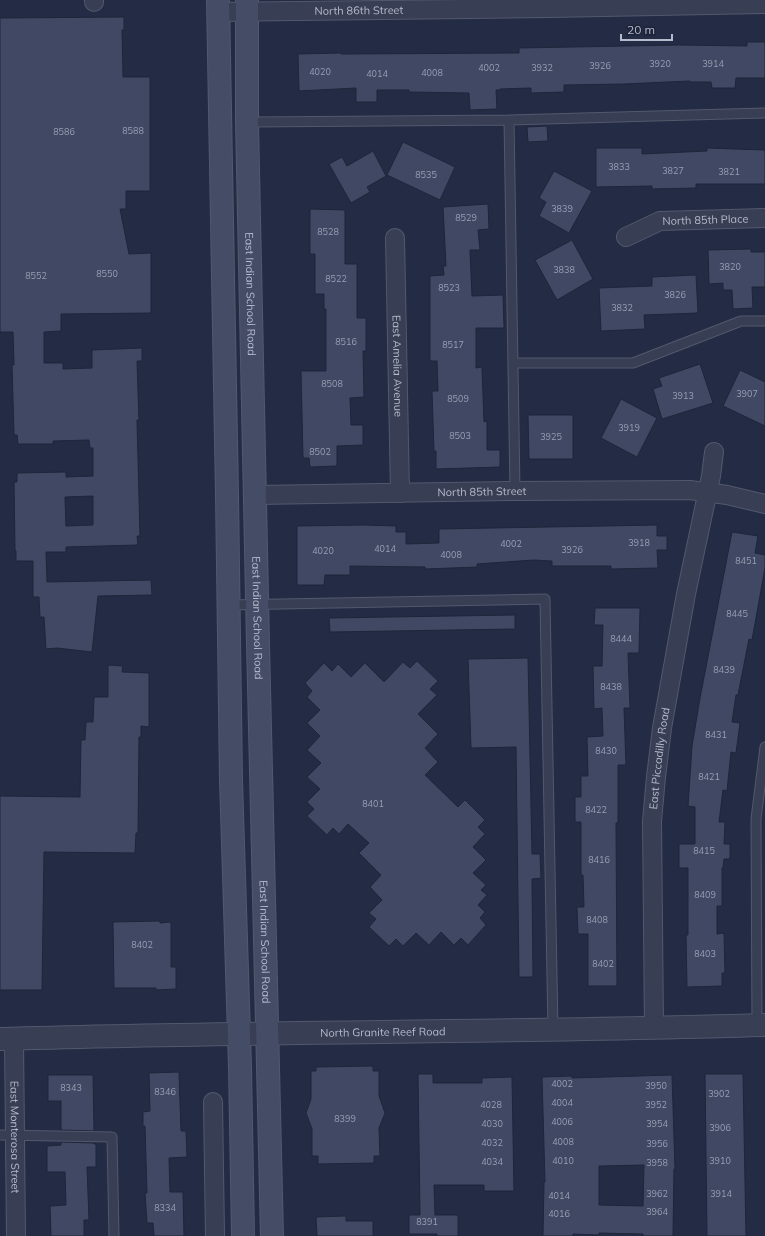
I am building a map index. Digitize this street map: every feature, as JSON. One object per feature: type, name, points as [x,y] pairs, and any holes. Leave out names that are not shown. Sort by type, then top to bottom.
[{"type":"main road","points":[[218,6],[231,780],[239,1034],[243,1236]]},
{"type":"main road","name":"East Indian School Road","points":[[247,6],[247,122],[272,1236]]},
{"type":"street","name":"North 86th Street","points":[[218,6],[765,4]]},
{"type":"street","name":"North 85th Place","points":[[626,237],[660,221],[765,218]]},
{"type":"street","name":"East Amelia Avenue","points":[[396,238],[400,493]]},
{"type":"street","points":[[707,492],[714,452]]},
{"type":"street","name":"North 85th Street","points":[[256,495],[690,490],[727,495],[765,504]]},
{"type":"street","name":"East Piccadilly Road","points":[[654,1028],[652,821],[656,778],[662,728],[686,594],[707,492]]},
{"type":"street","name":"North Granite Reef Road","points":[[7,1039],[761,1025]]},
{"type":"street","name":"East Monterosa Street","points":[[7,1039],[7,1135],[16,1236]]},
{"type":"street","points":[[213,1102],[215,1236]]},
{"type":"street","points":[[213,1127],[241,1127]]},
{"type":"lane","points":[[247,122],[509,120],[765,113]]},
{"type":"lane","points":[[509,120],[515,491]]},
{"type":"lane","points":[[513,363],[633,363],[741,321],[765,321]]},
{"type":"lane","points":[[228,605],[545,599],[553,1030]]},
{"type":"lane","points":[[761,1025],[756,819],[765,747]]},
{"type":"lane","points":[[7,1135],[112,1137],[114,1236]]},
{"type":"building","points":[[124,17],[124,30],[122,30],[123,77],[150,77],[150,191],[126,191],[126,209],[120,209],[129,254],[151,253],[151,313],[61,314],[61,331],[44,332],[44,363],[63,363],[63,369],[92,368],[92,350],[142,348],[142,361],[137,361],[140,536],[137,536],[138,545],[66,547],[66,552],[46,552],[47,582],[151,580],[152,595],[98,596],[92,652],[57,648],[46,649],[44,617],[40,617],[39,597],[33,597],[33,561],[16,561],[14,482],[17,482],[17,473],[66,472],[66,477],[93,476],[93,448],[90,448],[89,440],[53,441],[53,444],[18,444],[17,435],[14,435],[12,365],[14,365],[13,332],[0,332],[0,18]],"holes":[[[93,496],[93,525],[66,526],[65,497]]]},
{"type":"building","points":[[747,42],[765,42],[765,78],[736,78],[735,88],[712,88],[711,82],[690,81],[564,85],[564,92],[531,93],[531,88],[500,89],[496,90],[497,109],[470,110],[469,93],[377,90],[377,102],[356,102],[356,88],[299,91],[298,54],[519,53],[519,48],[680,45],[747,46]]},
{"type":"building","points":[[547,126],[548,141],[528,142],[527,127]]},
{"type":"building","points":[[403,142],[455,167],[440,200],[387,175]]},
{"type":"building","points":[[596,148],[642,148],[642,154],[707,151],[707,148],[765,150],[765,184],[696,184],[696,188],[652,189],[652,186],[596,187]]},
{"type":"building","points":[[373,151],[386,176],[367,187],[370,192],[351,203],[329,164],[342,157],[347,166]]},
{"type":"building","points":[[554,171],[592,191],[569,233],[539,216],[546,202],[539,198]]},
{"type":"building","points":[[488,204],[489,229],[478,230],[480,250],[470,250],[472,296],[503,295],[504,328],[476,328],[476,368],[482,367],[484,422],[487,421],[487,450],[500,450],[500,467],[436,469],[432,391],[438,391],[437,361],[430,361],[430,276],[444,275],[443,266],[446,266],[443,207]]},
{"type":"building","points":[[310,209],[345,210],[345,264],[357,264],[357,318],[366,318],[366,351],[363,351],[364,397],[350,398],[351,425],[363,425],[363,445],[337,446],[337,466],[310,467],[309,458],[303,458],[301,371],[326,371],[326,309],[324,309],[324,294],[315,294],[315,254],[310,254]]},
{"type":"building","points":[[572,240],[593,279],[557,300],[535,260]]},
{"type":"building","points":[[751,249],[751,252],[765,252],[765,287],[752,287],[753,308],[733,309],[732,290],[723,290],[723,283],[709,284],[708,250]]},
{"type":"building","points":[[696,275],[698,313],[644,315],[645,329],[601,331],[599,288],[652,286],[652,277]]},
{"type":"building","points":[[700,364],[713,403],[662,419],[653,389],[662,386],[659,378]]},
{"type":"building","points":[[740,370],[765,382],[765,426],[723,406]]},
{"type":"building","points":[[621,399],[657,418],[637,457],[601,438]]},
{"type":"building","points":[[528,415],[573,415],[573,459],[529,459]]},
{"type":"building","points":[[657,525],[657,536],[667,536],[667,550],[657,550],[658,568],[611,569],[611,566],[552,566],[552,561],[534,560],[477,564],[477,567],[425,569],[425,567],[350,566],[350,575],[325,575],[324,585],[297,585],[297,526],[396,526],[396,532],[406,532],[406,544],[439,543],[439,529]]},
{"type":"building","points":[[732,532],[758,536],[755,553],[765,555],[765,568],[752,640],[749,639],[738,695],[736,695],[732,722],[740,723],[736,753],[731,752],[727,791],[723,790],[719,822],[725,822],[724,844],[730,844],[730,859],[724,859],[722,868],[722,906],[717,906],[717,934],[724,933],[725,973],[722,973],[722,986],[687,987],[686,935],[688,935],[688,868],[679,868],[679,844],[695,844],[695,807],[688,806],[692,746]]},
{"type":"building","points":[[595,608],[640,608],[639,653],[628,653],[630,708],[624,708],[626,765],[618,765],[618,823],[616,823],[617,986],[588,986],[588,934],[578,934],[577,907],[584,907],[583,875],[581,875],[581,822],[575,822],[575,797],[581,797],[581,776],[588,776],[587,737],[603,736],[602,708],[594,709],[593,666],[602,666],[603,625],[594,625]]},
{"type":"building","points":[[515,615],[515,629],[330,632],[329,618]]},
{"type":"building","points":[[528,658],[532,854],[540,854],[541,878],[532,879],[533,977],[519,977],[516,747],[471,748],[468,659]]},
{"type":"building","points":[[417,661],[438,681],[430,689],[437,695],[418,714],[438,734],[425,748],[438,762],[425,775],[458,807],[465,800],[485,820],[478,827],[485,834],[473,847],[486,860],[473,873],[486,885],[481,890],[487,895],[478,905],[485,912],[480,918],[486,925],[468,945],[461,938],[454,945],[441,932],[429,945],[416,933],[403,946],[396,939],[389,946],[369,927],[376,919],[369,913],[382,900],[370,887],[381,875],[359,853],[369,843],[348,824],[339,834],[333,828],[327,835],[307,816],[314,809],[307,802],[320,789],[307,777],[321,763],[307,750],[320,736],[307,723],[320,710],[307,697],[312,691],[305,683],[324,663],[332,671],[338,664],[351,677],[365,663],[384,682],[403,662],[410,668]]},
{"type":"building","points":[[108,665],[123,666],[122,672],[149,673],[149,727],[141,726],[141,737],[139,737],[138,833],[136,833],[135,853],[44,852],[42,990],[0,990],[0,796],[80,797],[81,740],[85,740],[86,722],[93,722],[94,697],[108,697]]},
{"type":"building","points":[[160,921],[160,923],[171,922],[171,967],[176,967],[176,989],[156,990],[156,988],[114,988],[113,922]]},
{"type":"building","points":[[373,1066],[373,1071],[379,1071],[379,1096],[385,1113],[379,1128],[380,1156],[374,1156],[374,1163],[318,1164],[318,1156],[312,1156],[312,1129],[306,1113],[311,1099],[311,1071],[316,1071],[316,1067]]},
{"type":"building","points":[[179,1072],[181,1131],[186,1131],[187,1157],[169,1158],[170,1192],[183,1192],[184,1236],[154,1236],[153,1223],[147,1223],[145,1193],[147,1193],[145,1126],[143,1127],[143,1112],[150,1111],[149,1073]]},
{"type":"building","points":[[418,1074],[433,1074],[433,1083],[482,1083],[482,1078],[512,1077],[514,1191],[484,1191],[484,1185],[434,1185],[435,1215],[458,1215],[458,1236],[409,1234],[409,1215],[420,1215]]},
{"type":"building","points":[[705,1074],[743,1074],[746,1236],[707,1236]]},
{"type":"building","points":[[48,1075],[93,1075],[94,1131],[61,1130],[61,1101],[48,1101]]},
{"type":"building","points":[[672,1075],[675,1169],[673,1236],[643,1236],[643,1234],[599,1233],[599,1235],[573,1234],[573,1236],[543,1236],[545,1182],[542,1077],[572,1076],[572,1078]],"holes":[[[644,1165],[643,1206],[599,1205],[599,1166]]]},
{"type":"building","points":[[61,1142],[96,1144],[96,1167],[87,1167],[89,1220],[84,1220],[84,1236],[51,1236],[50,1206],[66,1205],[65,1172],[47,1172],[47,1146],[61,1145]]},
{"type":"building","points":[[346,1216],[346,1221],[373,1221],[373,1236],[317,1236],[316,1217]]}]
